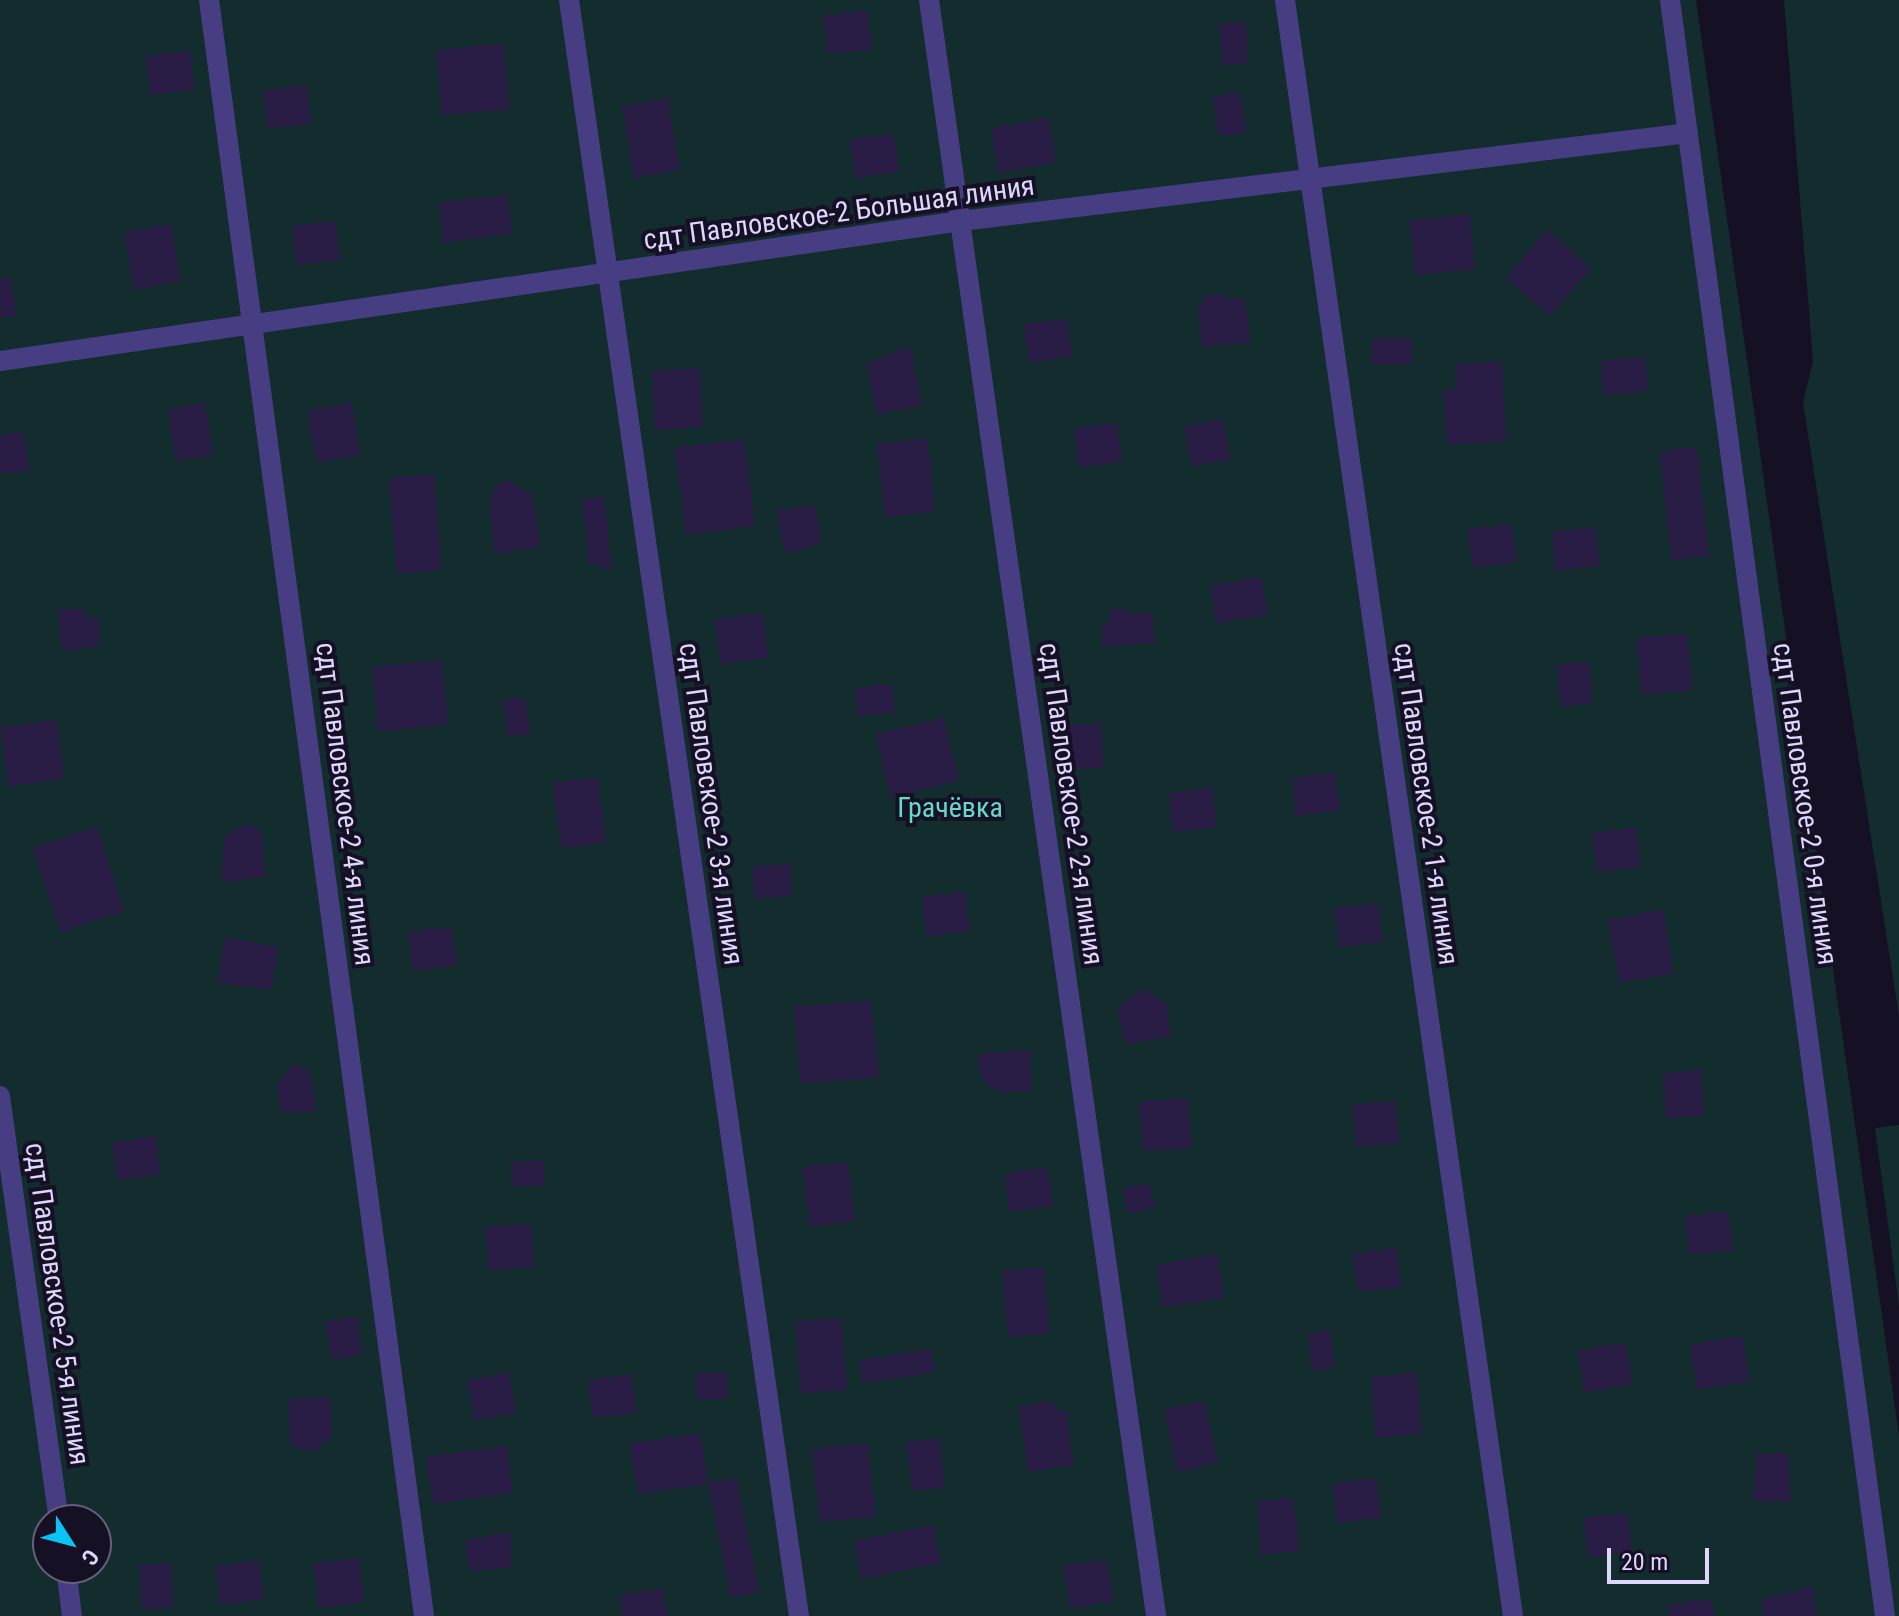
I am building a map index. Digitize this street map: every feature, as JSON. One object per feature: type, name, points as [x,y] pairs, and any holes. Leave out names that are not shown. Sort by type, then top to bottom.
[{"type":"lane","name":"сдт Павловское-2 4-я линия","points":[[209,0],[424,1616]]},
{"type":"lane","name":"сдт Павловское-2 3-я линия","points":[[569,0],[799,1616]]},
{"type":"lane","name":"сдт Павловское-2 2-я линия","points":[[929,0],[1156,1616]]},
{"type":"lane","name":"сдт Павловское-2 1-я линия","points":[[1285,0],[1513,1616]]},
{"type":"lane","name":"сдт Павловское-2 0-я линия","points":[[1670,0],[1885,1616]]},
{"type":"lane","name":"сдт Павловское-2 Большая линия","points":[[0,361],[607,276],[961,221],[1688,133]]},
{"type":"lane","name":"сдт Павловское-2 5-я линия","points":[[0,1096],[57,1504]]},
{"type":"lane","points":[[68,1584],[72,1616]]},
{"type":"green space","name":"Грачёвка","points":[[0,0],[1696,0],[1899,1436],[1899,1616],[0,1616]]},
{"type":"green space","points":[[1784,0],[1899,0],[1899,1016],[1803,402],[1813,361]]},
{"type":"green space","points":[[1899,1125],[1899,1306],[1875,1128]]},
{"type":"building","points":[[867,10],[872,49],[828,54],[823,16]]},
{"type":"building","points":[[1246,22],[1248,63],[1222,65],[1219,24]]},
{"type":"building","points":[[504,44],[509,109],[442,115],[436,50]]},
{"type":"building","points":[[190,51],[194,90],[151,95],[146,56]]},
{"type":"building","points":[[307,85],[311,124],[268,129],[263,90]]},
{"type":"building","points":[[1240,93],[1246,133],[1218,136],[1213,96]]},
{"type":"building","points":[[668,98],[680,170],[634,178],[622,106]]},
{"type":"building","points":[[1049,118],[1056,163],[998,173],[991,128]]},
{"type":"building","points":[[894,134],[899,172],[855,178],[850,139]]},
{"type":"building","points":[[507,195],[512,234],[443,242],[439,202]]},
{"type":"building","points":[[1470,214],[1475,269],[1415,275],[1410,220]]},
{"type":"building","points":[[335,221],[340,260],[296,265],[292,226]]},
{"type":"building","points":[[171,224],[181,281],[134,290],[124,232]]},
{"type":"building","points":[[1547,229],[1591,268],[1550,316],[1506,278]]},
{"type":"building","points":[[11,277],[16,316],[0,318],[0,278]]},
{"type":"building","points":[[1224,294],[1228,300],[1245,298],[1250,342],[1202,347],[1198,305],[1204,304],[1203,296]]},
{"type":"building","points":[[1067,319],[1072,357],[1029,363],[1024,324]]},
{"type":"building","points":[[1372,338],[1412,338],[1412,364],[1372,364]]},
{"type":"building","points":[[910,346],[922,406],[877,414],[867,363]]},
{"type":"building","points":[[1645,357],[1648,391],[1604,395],[1601,361]]},
{"type":"building","points":[[1502,361],[1506,441],[1447,445],[1443,390],[1457,389],[1455,364]]},
{"type":"building","points":[[700,368],[703,427],[655,430],[652,371]]},
{"type":"building","points":[[351,402],[361,455],[317,463],[307,411]]},
{"type":"building","points":[[205,403],[213,455],[176,461],[168,409]]},
{"type":"building","points":[[1223,419],[1230,460],[1191,466],[1184,426]]},
{"type":"building","points":[[1117,423],[1122,462],[1078,467],[1074,428]]},
{"type":"building","points":[[24,432],[29,471],[0,474],[0,435]]},
{"type":"building","points":[[927,438],[935,511],[885,517],[877,444]]},
{"type":"building","points":[[744,439],[755,526],[686,535],[675,448]]},
{"type":"building","points":[[1697,447],[1709,556],[1671,560],[1660,451]]},
{"type":"building","points":[[434,474],[442,570],[397,574],[388,478]]},
{"type":"building","points":[[508,480],[533,496],[540,547],[495,554],[489,501],[498,484]]},
{"type":"building","points":[[604,496],[612,570],[589,563],[582,499]]},
{"type":"building","points":[[816,505],[821,544],[785,554],[776,510]]},
{"type":"building","points":[[1512,524],[1517,562],[1473,568],[1468,529]]},
{"type":"building","points":[[1595,527],[1600,566],[1556,571],[1552,532]]},
{"type":"building","points":[[1262,577],[1267,615],[1216,623],[1211,585]]},
{"type":"building","points":[[86,608],[85,618],[99,617],[99,646],[62,652],[58,610]]},
{"type":"building","points":[[1123,608],[1127,614],[1152,612],[1155,643],[1103,647],[1102,626],[1110,622],[1109,610]]},
{"type":"building","points":[[763,613],[768,658],[720,664],[715,619]]},
{"type":"building","points":[[1687,633],[1693,690],[1642,695],[1636,638]]},
{"type":"building","points":[[442,660],[448,725],[378,732],[372,667]]},
{"type":"building","points":[[1589,661],[1593,703],[1561,706],[1556,665]]},
{"type":"building","points":[[892,684],[895,712],[858,717],[855,688]]},
{"type":"building","points":[[526,698],[530,734],[508,737],[503,700]]},
{"type":"building","points":[[944,718],[959,781],[890,797],[876,734]]},
{"type":"building","points":[[57,720],[64,779],[8,786],[1,727]]},
{"type":"building","points":[[1101,723],[1104,767],[1071,770],[1067,725]]},
{"type":"building","points":[[1335,772],[1340,811],[1296,816],[1292,778]]},
{"type":"building","points":[[598,777],[606,843],[561,848],[553,783]]},
{"type":"building","points":[[1212,788],[1217,827],[1173,832],[1169,793]]},
{"type":"building","points":[[248,823],[262,833],[266,877],[222,882],[224,837]]},
{"type":"building","points":[[97,827],[124,911],[61,932],[33,848]]},
{"type":"building","points":[[1636,828],[1641,867],[1597,872],[1592,833]]},
{"type":"building","points":[[790,863],[793,895],[755,899],[752,867]]},
{"type":"building","points":[[965,892],[970,931],[926,936],[922,897]]},
{"type":"building","points":[[1378,903],[1383,942],[1339,947],[1334,908]]},
{"type":"building","points":[[1663,910],[1674,973],[1619,983],[1608,920]]},
{"type":"building","points":[[452,927],[457,966],[413,971],[408,932]]},
{"type":"building","points":[[224,937],[279,947],[271,990],[219,983]]},
{"type":"building","points":[[1142,989],[1166,1003],[1171,1036],[1124,1044],[1118,1007]]},
{"type":"building","points":[[871,1000],[879,1077],[801,1084],[794,1007]]},
{"type":"building","points":[[1029,1049],[1033,1090],[1002,1093],[981,1080],[978,1054]]},
{"type":"building","points":[[293,1064],[311,1073],[316,1112],[281,1113],[277,1084]]},
{"type":"building","points":[[1701,1070],[1704,1115],[1666,1118],[1663,1073]]},
{"type":"building","points":[[1188,1098],[1192,1148],[1143,1151],[1139,1101]]},
{"type":"building","points":[[1395,1101],[1400,1143],[1356,1147],[1352,1105]]},
{"type":"building","points":[[156,1136],[160,1175],[117,1180],[112,1142]]},
{"type":"building","points":[[543,1160],[545,1185],[513,1187],[511,1162]]},
{"type":"building","points":[[848,1162],[855,1221],[810,1227],[802,1167]]},
{"type":"building","points":[[1048,1167],[1053,1206],[1009,1212],[1005,1173]]},
{"type":"building","points":[[1149,1183],[1155,1208],[1128,1214],[1123,1189]]},
{"type":"building","points":[[1728,1211],[1733,1250],[1689,1255],[1684,1216]]},
{"type":"building","points":[[531,1223],[535,1267],[489,1271],[485,1227]]},
{"type":"building","points":[[1397,1248],[1402,1287],[1358,1292],[1353,1253]]},
{"type":"building","points":[[1217,1254],[1224,1298],[1163,1307],[1156,1265]]},
{"type":"building","points":[[1044,1267],[1050,1334],[1008,1337],[1002,1271]]},
{"type":"building","points":[[357,1317],[363,1354],[332,1360],[325,1322]]},
{"type":"building","points":[[841,1318],[847,1390],[801,1393],[795,1322]]},
{"type":"building","points":[[1330,1330],[1335,1368],[1312,1371],[1308,1333]]},
{"type":"building","points":[[1742,1336],[1749,1382],[1697,1390],[1690,1344]]},
{"type":"building","points":[[1625,1343],[1633,1384],[1585,1393],[1578,1351]]},
{"type":"building","points":[[932,1349],[935,1372],[863,1383],[859,1360]]},
{"type":"building","points":[[508,1372],[517,1412],[475,1421],[467,1381]]},
{"type":"building","points":[[727,1372],[729,1398],[697,1400],[695,1374]]},
{"type":"building","points":[[1417,1373],[1422,1434],[1376,1438],[1371,1377]]},
{"type":"building","points":[[632,1374],[636,1413],[593,1418],[588,1380]]},
{"type":"building","points":[[330,1397],[332,1436],[313,1452],[291,1446],[288,1399]]},
{"type":"building","points":[[1053,1401],[1055,1411],[1066,1410],[1074,1465],[1028,1472],[1019,1406]]},
{"type":"building","points":[[1204,1401],[1218,1463],[1178,1472],[1164,1410]]},
{"type":"building","points":[[701,1433],[708,1484],[638,1494],[630,1443]]},
{"type":"building","points":[[939,1438],[945,1487],[913,1491],[906,1442]]},
{"type":"building","points":[[868,1443],[876,1517],[820,1522],[812,1449]]},
{"type":"building","points":[[507,1446],[513,1493],[433,1504],[426,1457]]},
{"type":"building","points":[[1789,1453],[1790,1502],[1753,1501],[1757,1454]]},
{"type":"building","points":[[736,1477],[759,1592],[731,1598],[708,1483]]},
{"type":"building","points":[[1376,1478],[1381,1518],[1337,1523],[1333,1484]]},
{"type":"building","points":[[1294,1498],[1299,1551],[1261,1554],[1257,1501]]},
{"type":"building","points":[[1627,1513],[1632,1552],[1588,1557],[1583,1518]]},
{"type":"building","points":[[933,1525],[941,1563],[861,1579],[854,1541]]},
{"type":"building","points":[[510,1532],[512,1567],[469,1571],[466,1540]]},
{"type":"building","points":[[359,1558],[364,1602],[319,1608],[314,1563]]},
{"type":"building","points":[[259,1560],[264,1599],[220,1605],[216,1566]]},
{"type":"building","points":[[1107,1560],[1114,1601],[1071,1609],[1063,1565]]},
{"type":"building","points":[[171,1563],[173,1608],[142,1609],[140,1564]]},
{"type":"building","points":[[1813,1586],[1816,1616],[1764,1616],[1762,1599]]},
{"type":"building","points":[[663,1588],[667,1616],[623,1616],[620,1595]]},
{"type":"building","points":[[1711,1599],[1714,1616],[1670,1616],[1668,1605]]}]
